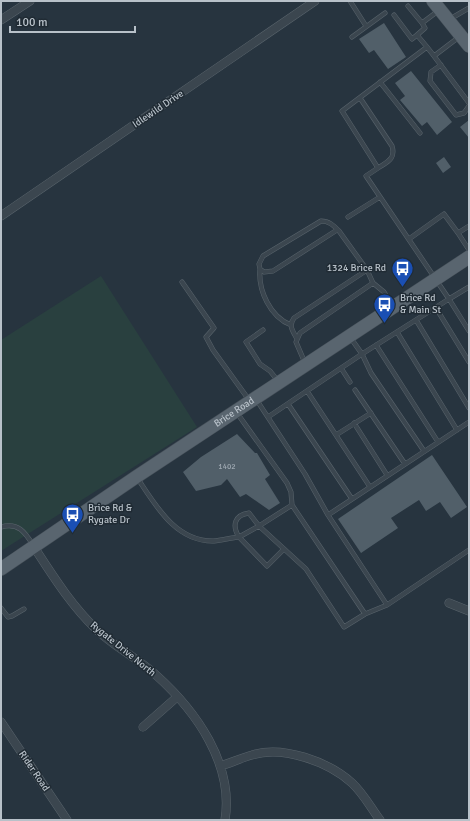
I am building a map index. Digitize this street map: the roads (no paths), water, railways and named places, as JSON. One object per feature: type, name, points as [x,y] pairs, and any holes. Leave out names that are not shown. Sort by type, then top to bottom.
[{"type":"main road","points":[[440,10],[469,46]]},
{"type":"main road","name":"Brice Road","points":[[1,569],[136,477],[469,257]]},
{"type":"street","points":[[1,20],[30,1]]},
{"type":"street","name":"Idlewild Drive","points":[[1,216],[303,4],[315,1]]},
{"type":"street","name":"Rygate Drive North","points":[[34,547],[62,589],[92,625],[111,642],[157,675],[192,713],[205,733],[220,766],[227,794],[225,820]]},
{"type":"street","points":[[449,603],[469,611]]},
{"type":"street","points":[[143,727],[177,697]]},
{"type":"street","name":"Rider Road","points":[[1,722],[67,820]]},
{"type":"street","points":[[220,766],[253,754],[279,753],[310,759],[339,773],[353,784],[380,820]]},
{"type":"lane","points":[[351,2],[366,26]]},
{"type":"lane","points":[[394,15],[412,39],[425,28],[408,6]]},
{"type":"lane","points":[[422,23],[440,10],[469,8]]},
{"type":"lane","points":[[352,37],[384,13]]},
{"type":"lane","points":[[417,35],[441,65],[469,104],[464,113],[456,115],[430,81],[431,72],[441,65]]},
{"type":"lane","points":[[434,56],[461,36]]},
{"type":"lane","points":[[378,168],[342,111],[427,47]]},
{"type":"lane","points":[[380,82],[420,133]]},
{"type":"lane","points":[[360,98],[392,146],[394,152],[391,159],[366,176],[410,239],[469,331]]},
{"type":"lane","points":[[348,217],[380,197]]},
{"type":"lane","points":[[410,239],[444,214],[469,250]]},
{"type":"lane","points":[[298,339],[291,325],[281,321],[261,292],[259,281],[259,264],[263,256],[321,221],[327,221],[337,230],[367,270],[374,283],[384,292],[393,306]]},
{"type":"lane","points":[[458,233],[469,226]]},
{"type":"lane","points":[[260,269],[264,272],[273,271],[337,230]]},
{"type":"lane","points":[[291,325],[294,318],[367,270]]},
{"type":"lane","points":[[182,282],[214,328],[206,337],[213,350],[268,417],[305,474],[328,515],[387,605]]},
{"type":"lane","points":[[306,365],[296,342],[300,333],[374,283]]},
{"type":"lane","points":[[268,417],[362,354],[469,287]]},
{"type":"lane","points":[[436,308],[469,362]]},
{"type":"lane","points":[[416,320],[469,408]]},
{"type":"lane","points":[[263,330],[246,342],[260,364],[270,371],[279,382]]},
{"type":"lane","points":[[397,332],[457,430]]},
{"type":"lane","points":[[349,336],[362,354],[371,373],[424,451]]},
{"type":"lane","points":[[376,345],[438,442]]},
{"type":"lane","points":[[341,368],[350,382]]},
{"type":"lane","points":[[355,390],[405,464]]},
{"type":"lane","points":[[307,391],[370,487]]},
{"type":"lane","points":[[288,404],[352,499]]},
{"type":"lane","points":[[236,411],[287,483],[291,492],[292,505],[365,614]]},
{"type":"lane","points":[[336,435],[371,413]]},
{"type":"lane","points":[[328,515],[469,422]]},
{"type":"lane","points":[[354,423],[387,476]]},
{"type":"lane","points":[[136,477],[167,520],[179,530],[193,538],[213,541],[239,537],[292,505]]},
{"type":"lane","points":[[284,549],[268,566],[234,530],[234,524],[237,518],[242,514],[249,514],[259,526],[306,569],[344,627],[365,614],[387,605],[469,550]]},
{"type":"lane","points":[[1,527],[12,525],[21,529],[34,547]]},
{"type":"lane","points":[[1,608],[8,617],[24,609]]},
{"type":"place","name":"1324 Brice Rd","points":[[402,288]]},
{"type":"place","name":"Brice Rd & Main St","points":[[385,324]]},
{"type":"place","name":"Brice Rd & Rygate Dr","points":[[72,534]]}]
